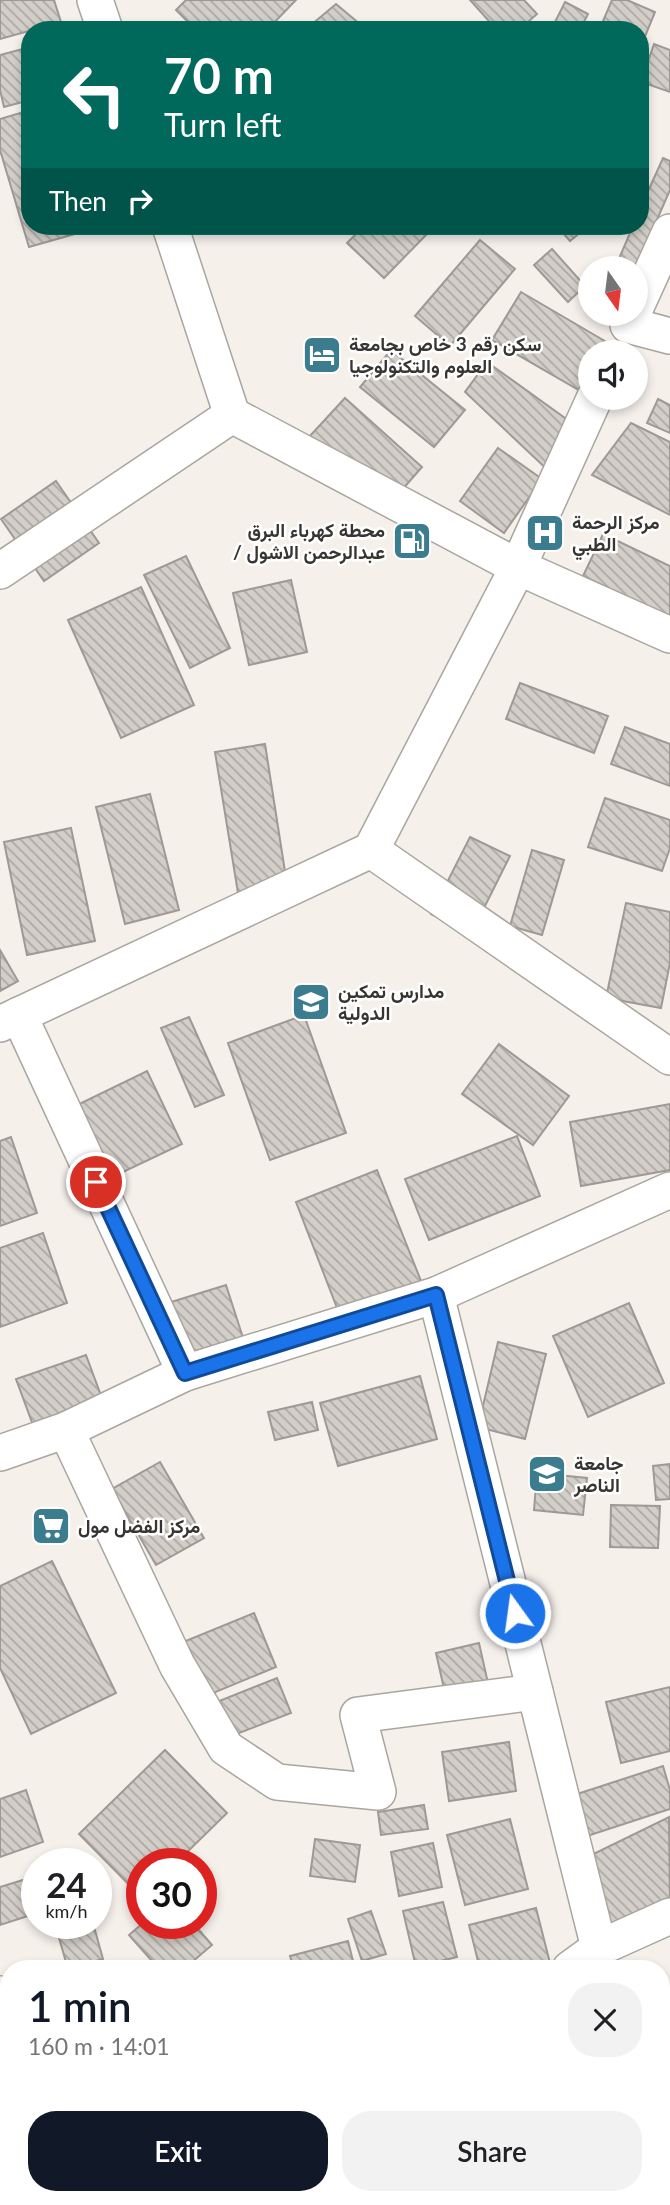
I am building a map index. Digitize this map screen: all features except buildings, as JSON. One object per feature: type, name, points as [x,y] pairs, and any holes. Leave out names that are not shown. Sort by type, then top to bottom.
[{"type":"street","points":[[96,0],[102,21]]},
{"type":"street","points":[[648,281],[670,232]]},
{"type":"street","points":[[173,235],[232,415],[518,566],[670,635]]},
{"type":"street","points":[[632,326],[670,336]]},
{"type":"street","points":[[185,1373],[9,1020],[371,850],[518,566],[589,410]]},
{"type":"street","points":[[0,571],[232,415]]},
{"type":"street","points":[[371,850],[670,1057]]},
{"type":"street","points":[[0,1453],[66,1430],[185,1373],[436,1295],[670,1190]]},
{"type":"street","points":[[436,1295],[598,1948]]},
{"type":"street","points":[[66,1430],[177,1665],[226,1748],[277,1782],[378,1792],[358,1715],[535,1692]]},
{"type":"street","points":[[582,1960],[598,1948],[670,1916]]},
{"type":"place","name":"سكن رقم 3 خاص بجامعة العلوم والتكنولوجيا","points":[[322,355]]},
{"type":"place","name":"مركز الرحمة الطبي","points":[[545,533]]},
{"type":"place","name":"محطة كهرباء البرق / عبدالرحمن الاشول","points":[[412,541]]},
{"type":"place","name":"مدارس تمكين الدولية","points":[[311,1002]]},
{"type":"place","name":"جامعة الناصر","points":[[547,1474]]},
{"type":"place","name":"مركز الفضل مول","points":[[51,1526]]},
{"type":"route","points":[[96,1182],[185,1373],[436,1295],[515,1613]]}]
